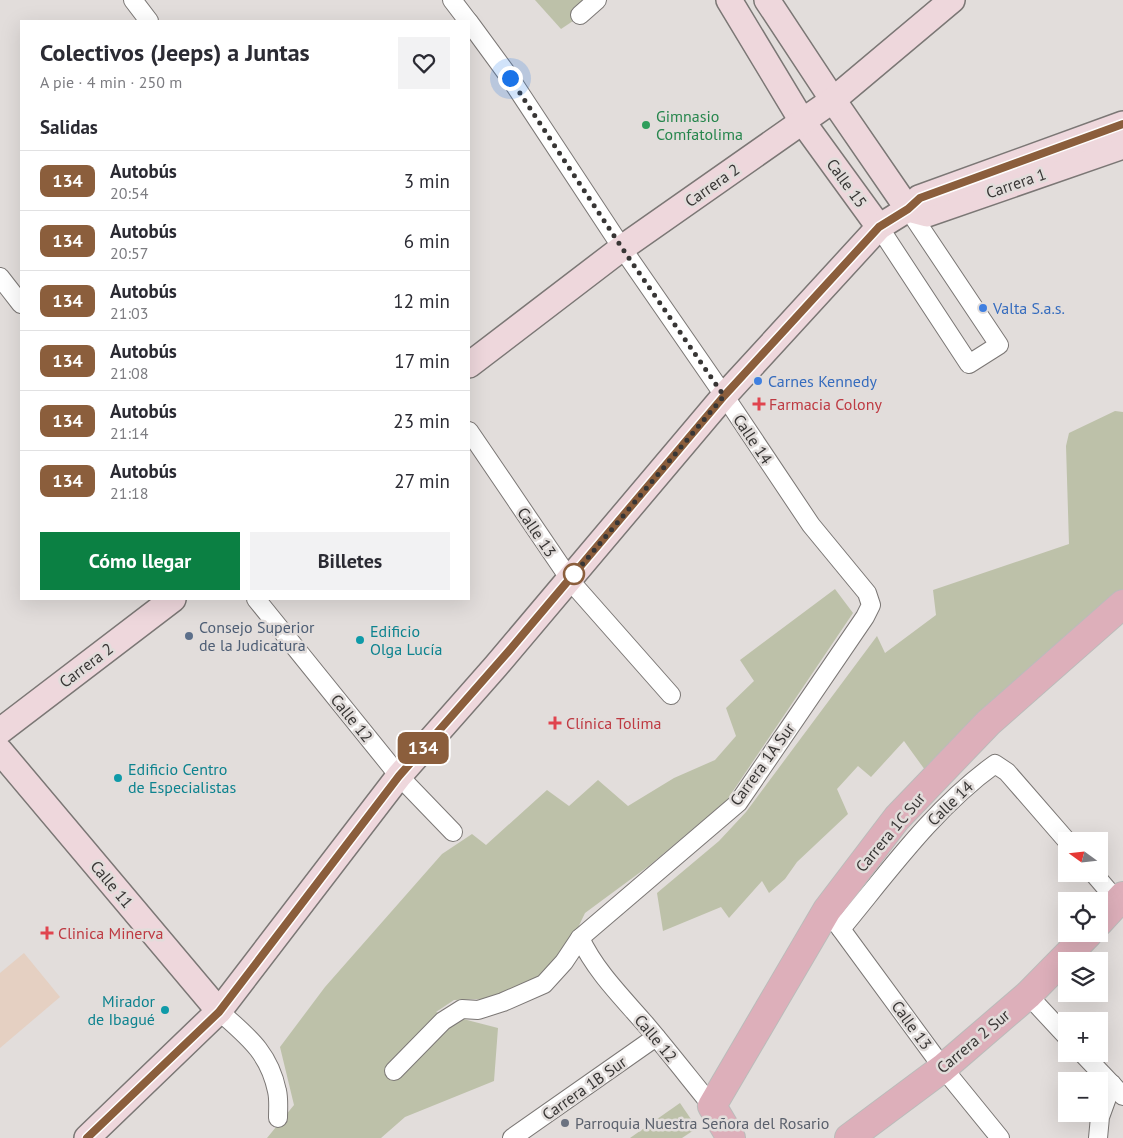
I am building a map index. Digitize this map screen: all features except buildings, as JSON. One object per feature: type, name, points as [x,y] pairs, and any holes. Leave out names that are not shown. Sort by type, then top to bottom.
[{"type":"main road","name":"Calle 15","points":[[729,0],[802,122],[879,227]]},
{"type":"main road","points":[[767,0],[908,209]]},
{"type":"main road","name":"Carrera 2","points":[[470,364],[622,248],[833,100],[952,0]]},
{"type":"main road","name":"Carrera 1","points":[[87,1138],[219,1012],[399,776],[570,579],[724,396],[879,227],[908,209],[920,198],[1123,124]]},
{"type":"main road","name":"Carrera 1","points":[[908,209],[927,214],[1123,146]]},
{"type":"main road","name":"Carrera 2","points":[[0,730],[172,600]]},
{"type":"main road","name":"Carrera 1C Sur","points":[[712,1106],[898,818],[988,723],[1123,604]]},
{"type":"main road","name":"Calle 11","points":[[0,751],[219,1012]]},
{"type":"main road","points":[[1108,913],[1121,899]]},
{"type":"main road","name":"Carrera 2 Sur","points":[[849,1138],[943,1068],[1028,995],[1080,942]]},
{"type":"main road","name":"Calle 12","points":[[712,1106],[731,1138]]},
{"type":"street","points":[[133,0],[148,20]]},
{"type":"street","name":"Calle 14","points":[[452,0],[467,20]]},
{"type":"street","points":[[580,15],[597,0]]},
{"type":"street","name":"Calle 14","points":[[470,25],[510,78],[622,248],[810,525],[867,593],[872,605]]},
{"type":"street","name":"Calle 15","points":[[879,227],[969,364],[999,345],[908,209]]},
{"type":"street","points":[[0,277],[20,303]]},
{"type":"street","name":"Calle 13","points":[[470,432],[570,579],[672,695]]},
{"type":"street","name":"Calle 12","points":[[257,600],[399,776],[454,832]]},
{"type":"street","name":"Carrera 1A Sur","points":[[394,1071],[443,1021],[462,1009],[478,1010],[503,1002],[544,984],[564,962],[580,938],[738,803],[872,605]]},
{"type":"street","name":"Calle 14","points":[[834,919],[972,781],[995,764],[1007,772],[1058,832]]},
{"type":"street","points":[[1103,882],[1121,899]]},
{"type":"street","name":"Calle 13","points":[[834,919],[943,1068],[1000,1138]]},
{"type":"street","name":"Calle 12","points":[[580,938],[599,970],[712,1106]]},
{"type":"street","points":[[1028,995],[1058,1027]]},
{"type":"street","name":"Calle 11","points":[[219,1012],[257,1046],[270,1068],[278,1092],[278,1118]]},
{"type":"street","name":"Carrera 1B Sur","points":[[512,1138],[656,1037]]},
{"type":"street","points":[[1092,1062],[1118,1090],[1100,1117],[1098,1138]]},
{"type":"shaded area","points":[[24,953],[60,997],[0,1048],[0,973]]},
{"type":"green space","points":[[535,0],[594,0],[576,19],[561,29]]},
{"type":"green space","points":[[1115,411],[1123,412],[1123,589],[925,770],[904,741],[871,777],[858,766],[837,789],[848,814],[797,862],[785,879],[769,893],[762,881],[729,918],[721,907],[663,931],[657,893],[719,841],[746,812],[877,636],[885,653],[936,615],[933,590],[1069,544],[1066,446],[1069,433]]},
{"type":"green space","points":[[835,589],[853,613],[727,800],[650,865],[585,913],[574,936],[540,977],[485,999],[454,1000],[436,1012],[498,1028],[494,1081],[405,1117],[381,1138],[267,1138],[294,1105],[280,1047],[325,987],[442,854],[472,834],[486,845],[547,790],[569,806],[598,780],[628,806],[674,778],[715,760],[736,736],[726,708],[754,681],[740,660]]},
{"type":"green space","points":[[680,1103],[697,1128],[682,1138],[630,1138]]},
{"type":"bus line","name":"134","points":[[87,1138],[219,1012],[399,776],[508,652],[724,396],[879,227],[908,209],[920,198],[1123,124]]},
{"type":"place","name":"Gimnasio Comfatolima","points":[[646,125]]},
{"type":"place","name":"Valta S.a.s.","points":[[983,308]]},
{"type":"place","name":"Carnes Kennedy","points":[[758,381]]},
{"type":"place","name":"Farmacia Colony","points":[[759,404]]},
{"type":"place","name":"Consejo Superior de la Judicatura","points":[[189,636]]},
{"type":"place","name":"Edificio Olga Lucía","points":[[360,640]]},
{"type":"place","name":"Clínica Tolima","points":[[555,723]]},
{"type":"place","name":"Edificio Centro de Especialistas","points":[[118,778]]},
{"type":"place","name":"Clinica Minerva","points":[[47,933]]},
{"type":"place","name":"Mirador de Ibagué","points":[[165,1010]]},
{"type":"place","name":"Parroquia Nuestra Señora del Rosario","points":[[565,1123]]},
{"type":"route","points":[[510,78],[622,248],[724,396],[570,579],[574,574]]}]
